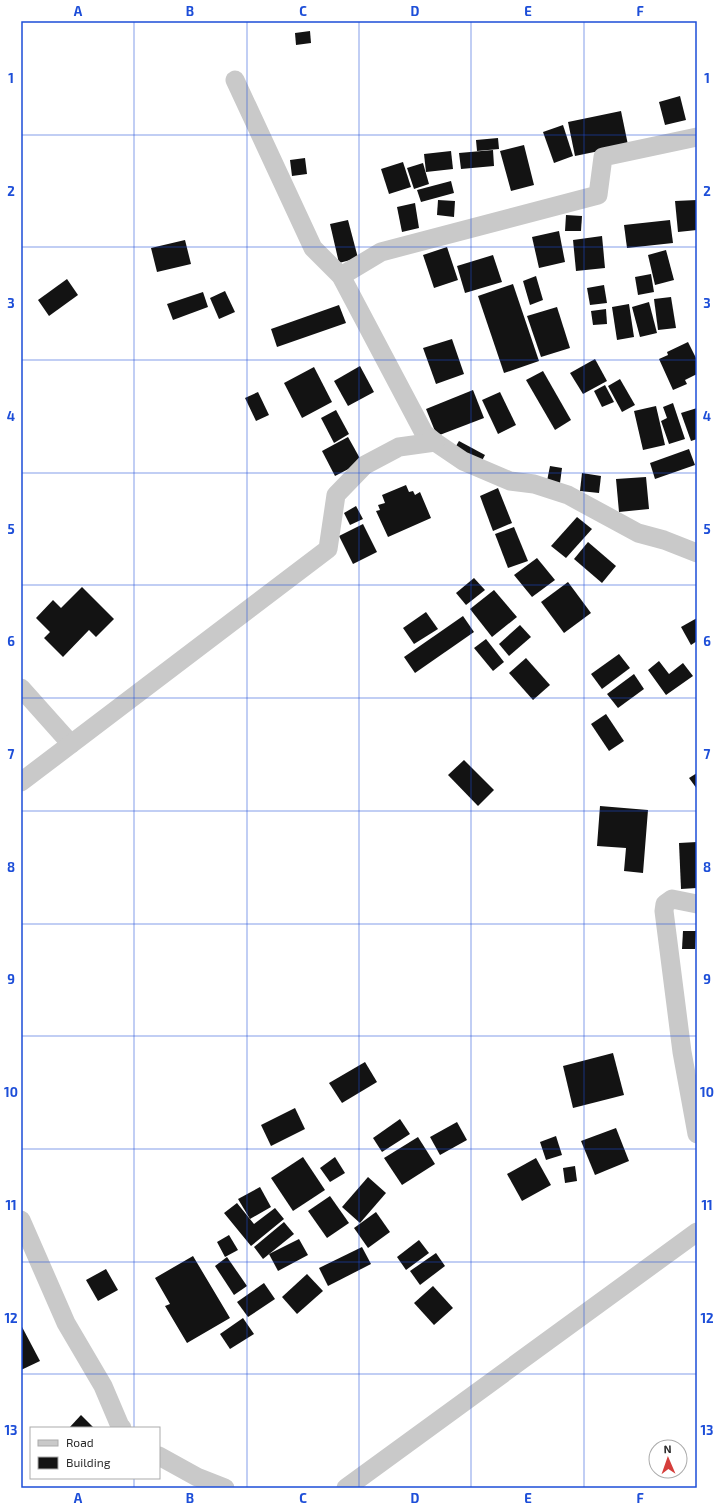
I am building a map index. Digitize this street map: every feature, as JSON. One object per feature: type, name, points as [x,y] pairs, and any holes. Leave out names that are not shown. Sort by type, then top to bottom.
[{"type":"street","points":[[235,80],[313,248],[341,276],[424,433],[434,442],[463,461],[510,481],[534,484],[568,495],[638,532],[697,553]]},
{"type":"street","points":[[341,276],[381,252],[598,195],[603,157],[697,137]]},
{"type":"street","points":[[21,782],[328,549],[336,495],[365,465],[399,447],[434,442]]},
{"type":"street","points":[[21,688],[71,744]]},
{"type":"street","points":[[697,904],[672,899],[665,904],[664,911],[682,1052],[697,1134]]},
{"type":"street","points":[[21,1220],[66,1323],[103,1386],[121,1427]]},
{"type":"street","points":[[346,1488],[697,1232]]},
{"type":"street","points":[[160,1457],[197,1477],[225,1488]]},
{"type":"building","points":[[310,31],[311,43],[296,45],[295,33]]},
{"type":"building","points":[[680,96],[686,120],[665,125],[659,102]]},
{"type":"building","points":[[621,111],[628,145],[575,156],[568,122]]},
{"type":"building","points":[[563,125],[573,156],[554,163],[543,132]]},
{"type":"building","points":[[498,138],[499,149],[477,151],[476,140]]},
{"type":"building","points":[[524,145],[534,185],[511,191],[500,151]]},
{"type":"building","points":[[493,150],[494,166],[461,169],[459,153]]},
{"type":"building","points":[[451,151],[453,169],[426,172],[424,154]]},
{"type":"building","points":[[305,158],[307,174],[292,176],[290,160]]},
{"type":"building","points":[[403,162],[411,187],[389,194],[381,169]]},
{"type":"building","points":[[423,163],[429,184],[414,189],[407,168]]},
{"type":"building","points":[[451,181],[454,193],[421,202],[417,190]]},
{"type":"building","points":[[438,200],[455,201],[454,217],[437,215]]},
{"type":"building","points":[[697,200],[697,230],[678,232],[675,201]]},
{"type":"building","points":[[415,203],[419,228],[402,232],[397,207]]},
{"type":"building","points":[[566,215],[582,216],[581,231],[565,231]]},
{"type":"building","points":[[348,220],[358,258],[339,263],[330,224]]},
{"type":"building","points":[[670,220],[673,243],[627,248],[624,225]]},
{"type":"building","points":[[559,231],[565,262],[539,268],[532,237]]},
{"type":"building","points":[[602,236],[605,268],[576,271],[573,240]]},
{"type":"building","points":[[185,240],[191,264],[157,272],[151,248]]},
{"type":"building","points":[[447,247],[458,280],[434,288],[423,255]]},
{"type":"building","points":[[666,250],[674,280],[655,285],[648,255]]},
{"type":"building","points":[[493,255],[502,282],[465,293],[457,266]]},
{"type":"building","points":[[651,274],[654,292],[638,295],[635,277]]},
{"type":"building","points":[[536,276],[543,300],[530,305],[523,281]]},
{"type":"building","points":[[67,279],[78,295],[49,316],[38,300]]},
{"type":"building","points":[[513,284],[539,361],[504,373],[478,296]]},
{"type":"building","points":[[604,285],[607,303],[590,305],[587,288]]},
{"type":"building","points":[[225,291],[235,312],[219,319],[210,298]]},
{"type":"building","points":[[203,292],[208,307],[173,320],[167,304]]},
{"type":"building","points":[[671,297],[676,328],[658,330],[654,299]]},
{"type":"building","points":[[649,302],[657,333],[640,337],[632,307]]},
{"type":"building","points":[[629,304],[634,337],[617,340],[612,307]]},
{"type":"building","points":[[339,305],[346,323],[277,347],[271,329]]},
{"type":"building","points":[[557,307],[570,348],[541,357],[527,316]]},
{"type":"building","points":[[606,309],[607,324],[593,325],[591,311]]},
{"type":"building","points":[[452,339],[464,374],[436,384],[423,348]]},
{"type":"building","points":[[688,342],[697,360],[697,374],[685,380],[687,384],[673,390],[659,359],[668,355],[667,352]]},
{"type":"building","points":[[595,359],[607,381],[583,394],[570,373]]},
{"type":"building","points":[[360,366],[374,392],[348,406],[334,381]]},
{"type":"building","points":[[314,367],[332,402],[302,418],[284,383]]},
{"type":"building","points":[[543,371],[571,420],[555,430],[526,380]]},
{"type":"building","points":[[620,379],[635,405],[622,412],[608,386]]},
{"type":"building","points":[[605,385],[614,402],[602,407],[594,391]]},
{"type":"building","points":[[473,390],[484,418],[437,436],[426,409]]},
{"type":"building","points":[[258,392],[269,415],[256,421],[245,398]]},
{"type":"building","points":[[500,392],[516,425],[498,434],[482,400]]},
{"type":"building","points":[[673,403],[685,439],[669,444],[661,421],[667,418],[663,407]]},
{"type":"building","points":[[656,406],[665,445],[643,450],[634,411]]},
{"type":"building","points":[[697,408],[697,439],[691,441],[681,413]]},
{"type":"building","points":[[336,410],[349,434],[334,443],[321,418]]},
{"type":"building","points":[[348,437],[362,462],[335,476],[322,451]]},
{"type":"building","points":[[459,441],[485,455],[479,466],[453,451]]},
{"type":"building","points":[[689,449],[695,465],[655,479],[650,463]]},
{"type":"building","points":[[550,466],[562,468],[560,483],[547,481]]},
{"type":"building","points":[[582,473],[601,476],[599,493],[580,491]]},
{"type":"building","points":[[646,477],[649,509],[619,512],[616,479]]},
{"type":"building","points":[[406,485],[409,492],[413,491],[415,495],[420,492],[431,518],[388,537],[376,511],[380,510],[378,505],[385,503],[382,495]]},
{"type":"building","points":[[498,488],[512,523],[493,531],[480,496]]},
{"type":"building","points":[[356,506],[363,519],[350,525],[344,513]]},
{"type":"building","points":[[577,517],[592,529],[566,558],[551,546]]},
{"type":"building","points":[[363,524],[377,552],[353,564],[339,536]]},
{"type":"building","points":[[514,527],[528,561],[508,568],[495,534]]},
{"type":"building","points":[[588,542],[616,566],[602,583],[574,559]]},
{"type":"building","points":[[537,558],[555,580],[532,597],[514,575]]},
{"type":"building","points":[[474,578],[485,590],[466,605],[456,593]]},
{"type":"building","points":[[568,582],[591,613],[564,633],[541,602]]},
{"type":"building","points":[[82,587],[114,619],[96,637],[89,630],[63,657],[44,638],[50,632],[36,618],[53,600],[61,608]]},
{"type":"building","points":[[494,590],[517,617],[492,637],[470,609]]},
{"type":"building","points":[[426,612],[438,629],[414,644],[403,628]]},
{"type":"building","points":[[463,616],[474,632],[415,673],[404,657]]},
{"type":"building","points":[[697,618],[697,641],[691,645],[681,627]]},
{"type":"building","points":[[520,625],[531,637],[509,656],[499,644]]},
{"type":"building","points":[[486,639],[504,662],[493,671],[474,648]]},
{"type":"building","points":[[619,654],[630,668],[602,689],[591,674]]},
{"type":"building","points":[[526,658],[550,685],[533,700],[509,673]]},
{"type":"building","points":[[659,661],[669,674],[683,663],[693,676],[666,695],[648,670]]},
{"type":"building","points":[[634,674],[644,689],[618,708],[607,694]]},
{"type":"building","points":[[606,714],[624,741],[609,751],[591,724]]},
{"type":"building","points":[[464,760],[494,790],[478,806],[448,775]]},
{"type":"building","points":[[697,773],[697,789],[689,778]]},
{"type":"building","points":[[600,806],[648,810],[643,873],[624,871],[626,848],[597,846]]},
{"type":"building","points":[[697,842],[697,888],[681,889],[679,843]]},
{"type":"building","points":[[683,931],[696,931],[695,949],[682,949]]},
{"type":"building","points":[[613,1053],[624,1095],[573,1108],[563,1066]]},
{"type":"building","points":[[365,1062],[377,1082],[342,1103],[329,1083]]},
{"type":"building","points":[[295,1108],[305,1129],[271,1146],[261,1125]]},
{"type":"building","points":[[400,1119],[410,1134],[382,1152],[373,1138]]},
{"type":"building","points":[[457,1122],[467,1140],[440,1155],[430,1137]]},
{"type":"building","points":[[616,1128],[629,1161],[595,1175],[581,1141]]},
{"type":"building","points":[[556,1136],[562,1155],[546,1160],[540,1142]]},
{"type":"building","points":[[418,1137],[435,1164],[402,1185],[384,1158]]},
{"type":"building","points":[[303,1157],[325,1190],[293,1211],[271,1178]]},
{"type":"building","points":[[335,1157],[345,1173],[330,1182],[320,1168]]},
{"type":"building","points":[[536,1158],[551,1185],[522,1201],[507,1174]]},
{"type":"building","points":[[575,1166],[577,1181],[565,1183],[563,1168]]},
{"type":"building","points":[[368,1177],[386,1193],[360,1223],[342,1207]]},
{"type":"building","points":[[260,1187],[271,1207],[250,1219],[238,1199]]},
{"type":"building","points":[[330,1196],[349,1223],[327,1238],[308,1211]]},
{"type":"building","points":[[237,1203],[254,1224],[275,1208],[284,1219],[251,1246],[224,1213]]},
{"type":"building","points":[[376,1212],[390,1232],[368,1248],[354,1228]]},
{"type":"building","points":[[284,1222],[294,1234],[263,1259],[254,1247]]},
{"type":"building","points":[[229,1235],[238,1250],[225,1257],[217,1242]]},
{"type":"building","points":[[299,1239],[308,1255],[278,1271],[269,1254]]},
{"type":"building","points":[[419,1240],[429,1253],[406,1270],[397,1257]]},
{"type":"building","points":[[362,1247],[371,1264],[328,1286],[319,1268]]},
{"type":"building","points":[[436,1253],[445,1266],[420,1285],[410,1271]]},
{"type":"building","points":[[193,1256],[230,1318],[187,1343],[165,1306],[170,1304],[155,1278]]},
{"type":"building","points":[[227,1257],[247,1286],[234,1295],[215,1266]]},
{"type":"building","points":[[106,1269],[118,1290],[98,1301],[86,1280]]},
{"type":"building","points":[[307,1274],[323,1291],[297,1314],[282,1297]]},
{"type":"building","points":[[264,1283],[275,1299],[248,1317],[237,1302]]},
{"type":"building","points":[[433,1286],[453,1308],[434,1325],[414,1303]]},
{"type":"building","points":[[243,1318],[254,1334],[230,1349],[220,1334]]},
{"type":"building","points":[[21,1325],[40,1361],[21,1370]]},
{"type":"building","points":[[81,1415],[93,1427],[70,1427]]}]
